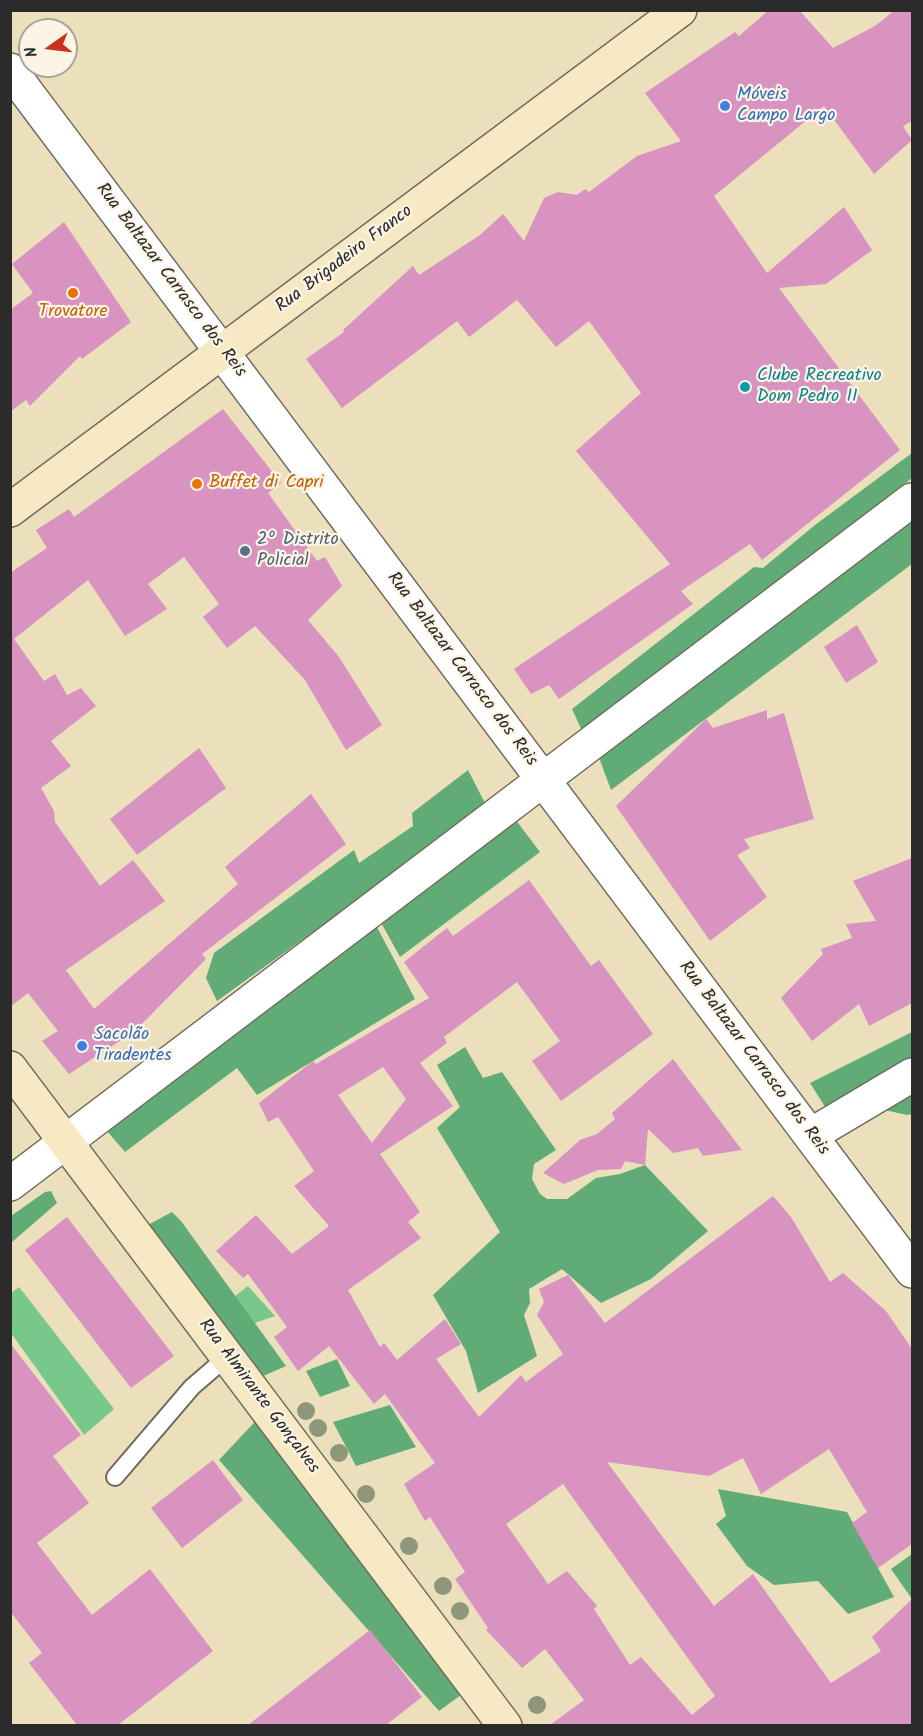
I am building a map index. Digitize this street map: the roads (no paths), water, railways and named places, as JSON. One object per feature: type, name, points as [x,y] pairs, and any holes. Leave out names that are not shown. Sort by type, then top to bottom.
[{"type":"main road","name":"Rua Brigadeiro Franco","points":[[10,510],[680,10]]},
{"type":"main road","name":"Rua Almirante Gonçalves","points":[[10,1068],[505,1725]]},
{"type":"street","name":"Rua Baltazar Carrasco dos Reis","points":[[10,70],[912,1271]]},
{"type":"street","points":[[10,1184],[912,500]]},
{"type":"street","points":[[811,1135],[912,1075]]},
{"type":"lane","points":[[115,1477],[192,1386],[228,1356]]},
{"type":"place","name":"Móveis Campo Largo","points":[[725,106]]},
{"type":"place","name":"Trovatore","points":[[73,293]]},
{"type":"place","name":"Clube Recreativo Dom Pedro II","points":[[745,387]]},
{"type":"place","name":"Buffet di Capri","points":[[197,484]]},
{"type":"place","name":"2º Distrito Policial","points":[[245,551]]},
{"type":"place","name":"Sacolão Tiradentes","points":[[82,1046]]}]
